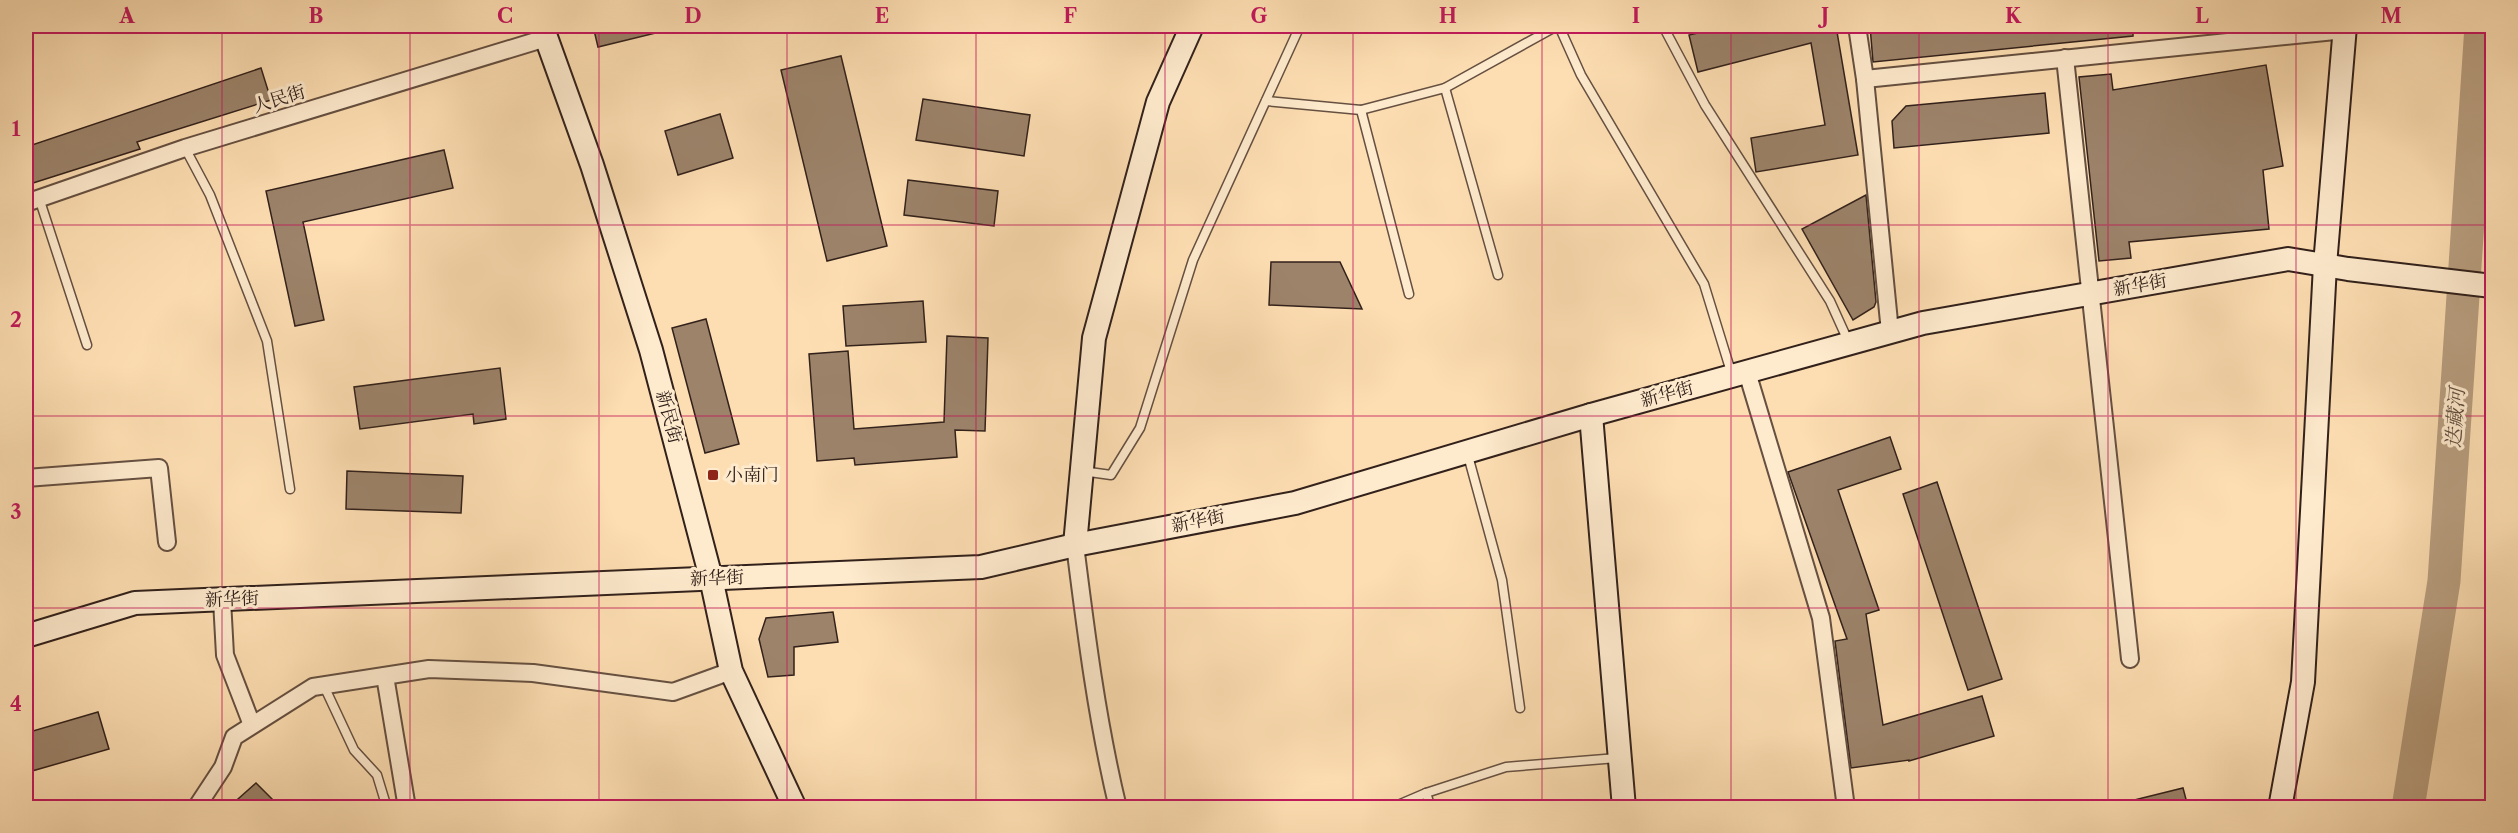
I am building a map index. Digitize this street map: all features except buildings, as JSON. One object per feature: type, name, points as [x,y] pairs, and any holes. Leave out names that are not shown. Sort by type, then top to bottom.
[{"type":"street","points":[[1118,807],[1104,749],[1089,660],[1075,545],[1094,338],[1158,102],[1192,26]]},
{"type":"street","points":[[1857,26],[1865,79],[1890,332]]},
{"type":"street","points":[[1865,79],[2345,28],[2325,265],[2303,682],[2280,807]]},
{"type":"street","name":"人民街","points":[[32,200],[544,32]]},
{"type":"street","name":"新民街","points":[[544,32],[592,165],[651,350],[711,578],[731,671],[795,807]]},
{"type":"street","points":[[2065,58],[2130,659]]},
{"type":"street","name":"新华街","points":[[26,636],[135,603],[981,567],[1075,545],[1295,502],[1591,415],[1923,323],[2288,259],[2348,269],[2493,286]]},
{"type":"street","points":[[1740,374],[1821,618],[1836,746],[1846,807]]},
{"type":"street","points":[[1591,415],[1624,807]]},
{"type":"street","points":[[26,478],[159,468],[167,542]]},
{"type":"street","points":[[222,600],[225,655],[252,725]]},
{"type":"street","points":[[196,807],[222,767],[234,737],[313,687],[429,669],[533,674],[673,692],[731,671]]},
{"type":"street","points":[[385,676],[407,807]]},
{"type":"lane","points":[[1082,471],[1111,475],[1140,428],[1193,260],[1300,26]]},
{"type":"lane","points":[[1266,101],[1361,111],[1445,88],[1558,26],[1581,75],[1704,284],[1740,374]]},
{"type":"lane","points":[[1663,26],[1705,105],[1830,301],[1849,344]]},
{"type":"lane","points":[[1445,88],[1498,275]]},
{"type":"lane","points":[[1361,111],[1409,294]]},
{"type":"lane","points":[[185,148],[210,195],[267,341],[291,489]]},
{"type":"lane","points":[[32,200],[87,345]]},
{"type":"lane","points":[[1467,451],[1502,580],[1520,708]]},
{"type":"lane","points":[[324,686],[354,750],[376,775],[387,807]]},
{"type":"lane","points":[[1391,807],[1506,767],[1621,758]]},
{"type":"lane","points":[[1426,793],[1431,807]]},
{"type":"waterway","name":"迭藏河","points":[[2408,808],[2444,581],[2481,26]]},
{"type":"place","name":"小南门","points":[[713,475]]}]
